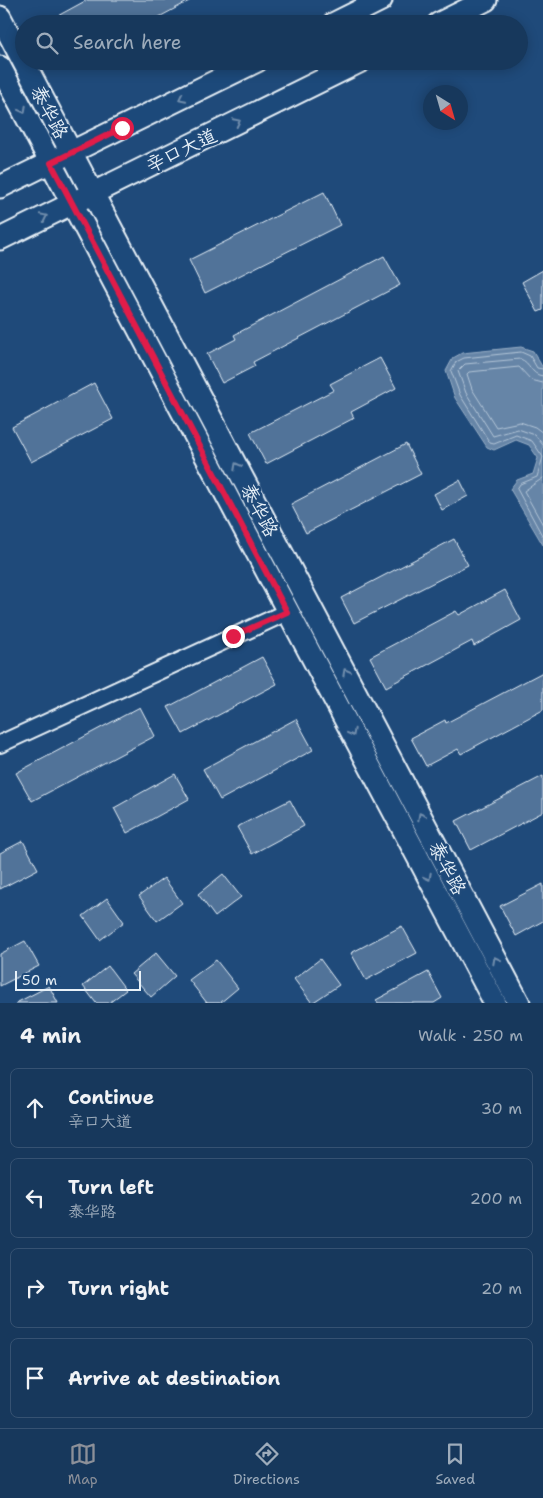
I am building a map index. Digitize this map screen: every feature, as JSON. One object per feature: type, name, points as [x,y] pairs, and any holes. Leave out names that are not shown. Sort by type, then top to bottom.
[{"type":"main road","points":[[351,15],[381,0]]},
{"type":"main road","points":[[456,15],[486,0]]},
{"type":"main road","name":"泰华路","points":[[0,17],[15,45]]},
{"type":"main road","name":"泰华路","points":[[0,67],[494,1003]]},
{"type":"main road","name":"泰华路","points":[[28,70],[519,1003]]},
{"type":"main road","points":[[0,187],[239,70]]},
{"type":"main road","name":"辛口大道","points":[[0,239],[343,70]]},
{"type":"street","points":[[0,744],[287,612]]},
{"type":"water","points":[[521,347],[533,351],[543,368],[543,545],[510,489],[517,480],[533,474],[538,458],[529,445],[516,440],[494,450],[487,447],[455,398],[446,371],[453,358],[462,353]]},
{"type":"building","points":[[87,0],[191,0],[163,15],[59,15]]},
{"type":"building","points":[[324,192],[340,225],[205,293],[189,260]]},
{"type":"building","points":[[384,256],[400,285],[253,362],[255,366],[222,383],[207,354],[236,339],[234,335]]},
{"type":"building","points":[[543,270],[543,310],[538,312],[522,282]]},
{"type":"building","points":[[380,358],[396,388],[351,412],[354,418],[266,464],[250,433],[334,390],[330,384]]},
{"type":"building","points":[[94,383],[113,419],[31,462],[12,427]]},
{"type":"building","points":[[406,444],[421,474],[306,533],[291,504]]},
{"type":"building","points":[[460,480],[468,496],[442,510],[434,494]]},
{"type":"building","points":[[454,539],[468,565],[354,623],[341,598]]},
{"type":"building","points":[[505,590],[521,620],[474,646],[472,641],[386,687],[370,657],[456,611],[459,615]]},
{"type":"building","points":[[262,657],[277,684],[183,734],[168,707]]},
{"type":"building","points":[[543,672],[543,710],[461,754],[458,749],[426,766],[411,738],[445,720],[446,723]]},
{"type":"building","points":[[140,707],[155,736],[32,801],[16,773]]},
{"type":"building","points":[[296,719],[313,750],[220,800],[203,769]]},
{"type":"building","points":[[175,774],[189,799],[127,833],[114,808]]},
{"type":"building","points":[[543,776],[543,812],[471,850],[456,821]]},
{"type":"building","points":[[290,800],[304,826],[252,854],[237,827]]},
{"type":"building","points":[[23,841],[38,869],[0,889],[0,853]]},
{"type":"building","points":[[223,874],[241,897],[215,917],[198,894]]},
{"type":"building","points":[[164,878],[182,903],[157,921],[139,896]]},
{"type":"building","points":[[543,884],[543,921],[516,936],[500,906]]},
{"type":"building","points":[[107,898],[124,922],[100,940],[83,916]]},
{"type":"building","points":[[402,926],[417,953],[366,980],[351,953]]},
{"type":"building","points":[[25,941],[39,966],[0,986],[0,954]]},
{"type":"building","points":[[156,953],[175,976],[151,997],[131,974]]},
{"type":"building","points":[[320,959],[339,985],[312,1003],[294,979]]},
{"type":"building","points":[[216,960],[238,988],[220,1003],[207,1003],[189,980]]},
{"type":"building","points":[[108,966],[126,990],[109,1003],[96,1003],[83,986]]},
{"type":"building","points":[[428,972],[442,998],[434,1003],[378,1003],[376,1000]]},
{"type":"building","points":[[49,986],[58,1003],[16,1003]]},
{"type":"route","points":[[122,128],[51,163],[287,612],[233,636]]}]
